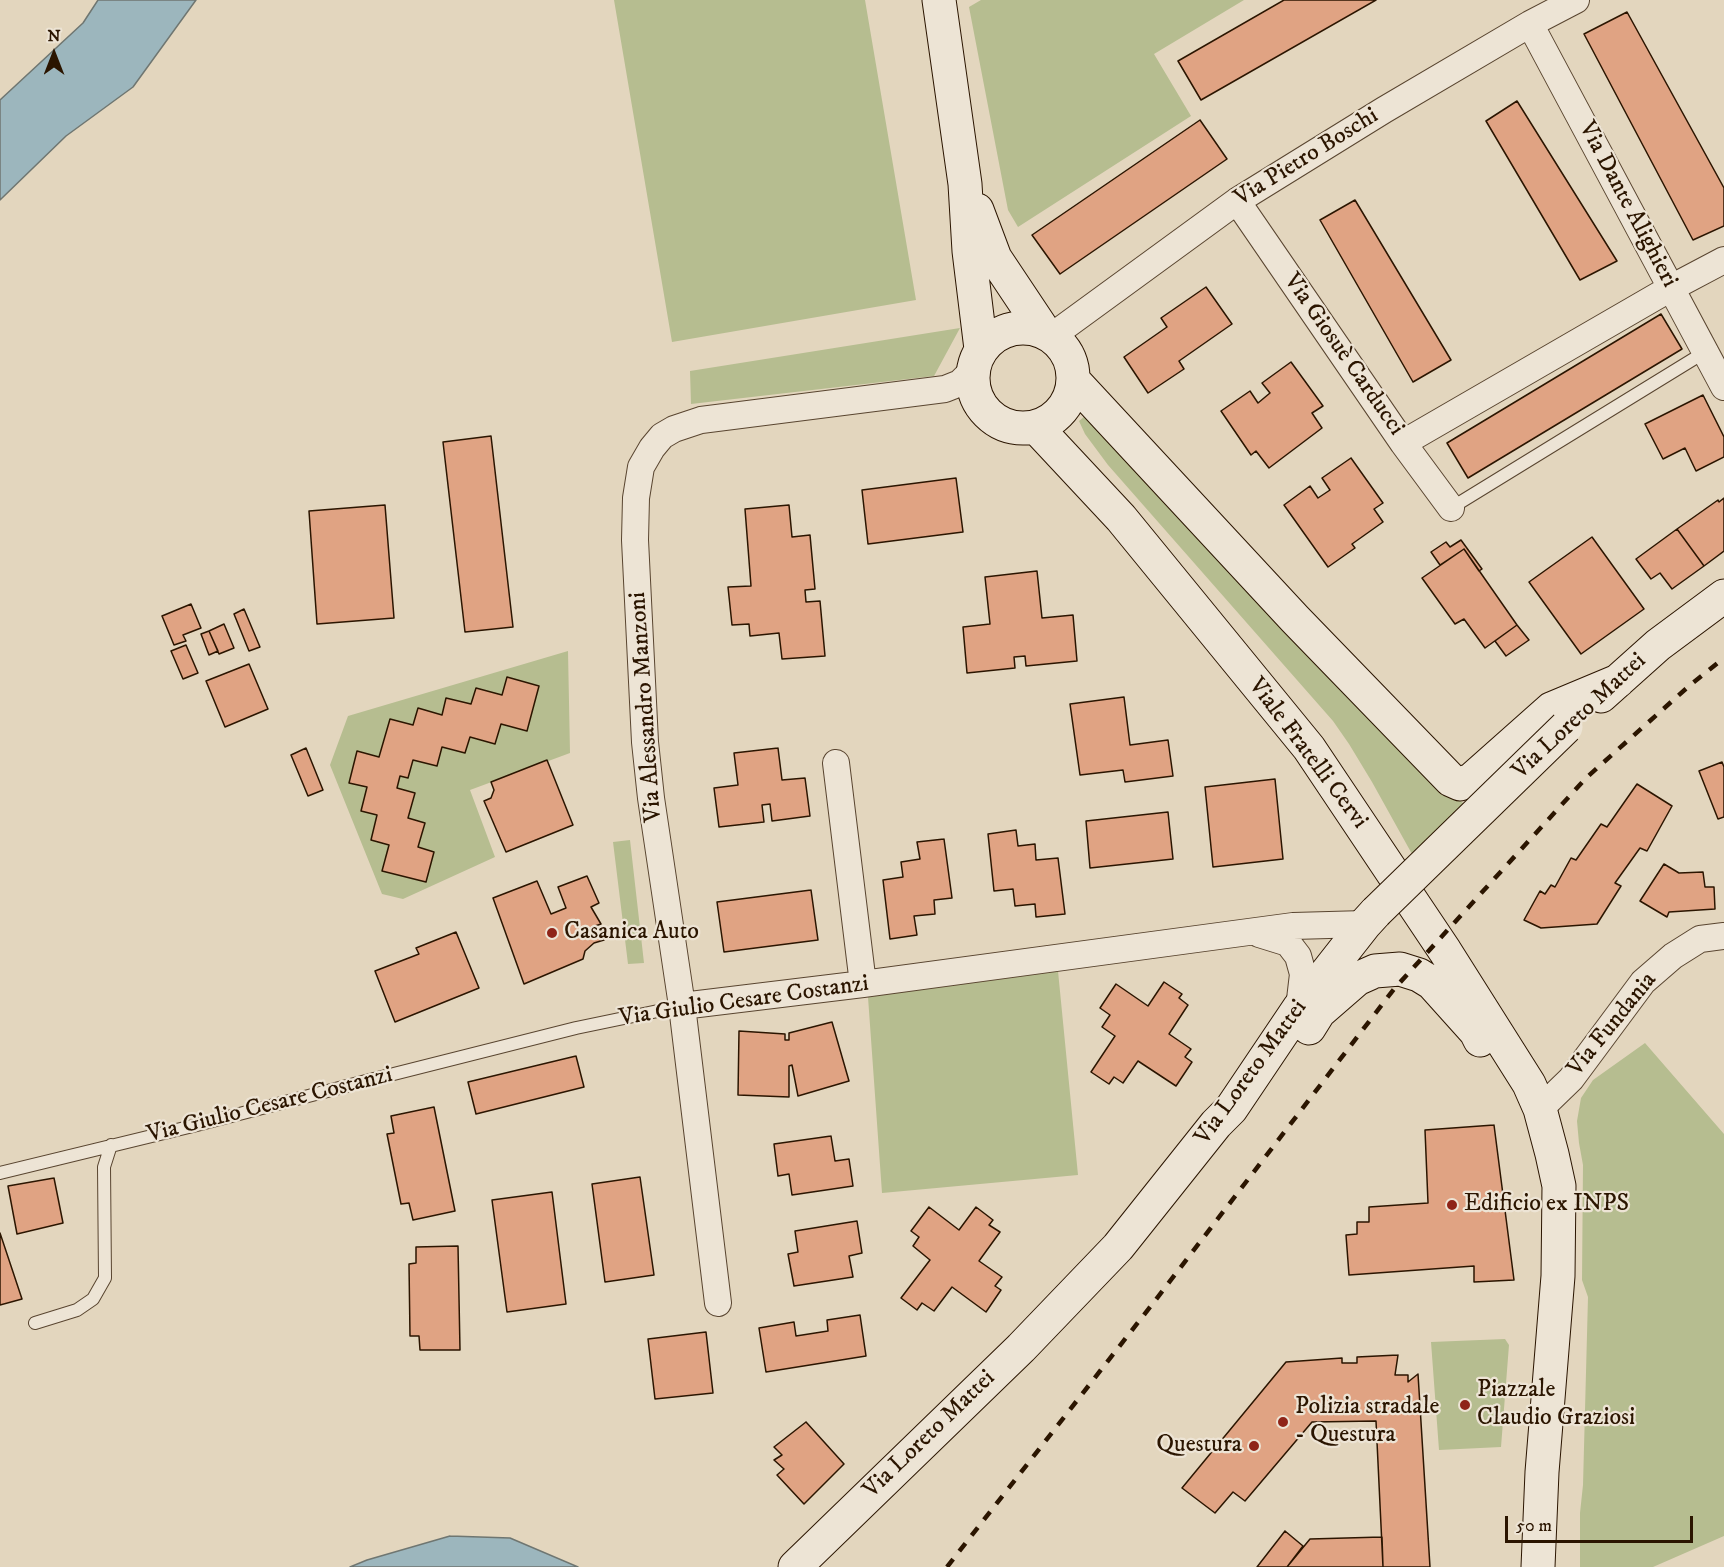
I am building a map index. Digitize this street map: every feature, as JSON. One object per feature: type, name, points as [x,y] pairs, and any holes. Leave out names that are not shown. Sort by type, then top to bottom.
[{"type":"street","points":[[939,0],[965,184],[977,360],[973,387],[979,402],[989,415],[1003,424],[1019,428],[1036,427],[1050,421],[1062,410],[1070,397],[1074,381],[1072,364],[1065,348],[1049,334],[994,258],[985,230],[965,184]]},
{"type":"street","name":"Via Pietro Boschi","points":[[1049,334],[1237,201],[1384,110],[1530,24],[1576,0]]},
{"type":"street","name":"Via Dante Alighieri","points":[[1530,24],[1724,387]]},
{"type":"street","name":"Via Giosuè Carducci","points":[[1237,201],[1403,443],[1451,508]]},
{"type":"street","points":[[1403,443],[1671,288],[1724,260]]},
{"type":"street","points":[[977,360],[992,338],[1006,330],[1022,327],[1037,329],[1049,334]]},
{"type":"street","name":"Via Alessandro Manzoni","points":[[718,1303],[682,1006],[651,798],[645,742],[635,540],[636,498],[641,467],[662,436],[674,429],[701,420],[945,389],[960,383],[977,360]]},
{"type":"street","points":[[1074,381],[1295,619],[1451,780],[1460,784],[1471,780],[1551,709],[1618,681]]},
{"type":"street","name":"Viale Fratelli Cervi","points":[[1036,427],[1121,518],[1309,748],[1445,951],[1529,1084],[1540,1109],[1559,1186],[1558,1276]]},
{"type":"street","name":"Via Loreto Mattei","points":[[795,1567],[1021,1348],[1118,1247],[1216,1124],[1231,1110],[1299,1008],[1370,918],[1566,727],[1658,645],[1724,596]]},
{"type":"street","points":[[836,763],[863,984]]},
{"type":"street","points":[[1255,933],[1293,926],[1370,918]]},
{"type":"street","name":"Via Giulio Cesare Costanzi","points":[[682,1006],[1255,933],[1288,943],[1298,956],[1303,974],[1299,1008]]},
{"type":"street","name":"Via Fundania","points":[[1540,1109],[1571,1079],[1643,982],[1673,956],[1700,939],[1724,936]]},
{"type":"street","points":[[1231,1110],[1277,1078],[1319,1012],[1357,979],[1375,970],[1400,969],[1419,975],[1432,983],[1476,1032],[1520,1109],[1543,1174],[1551,1214],[1558,1276],[1542,1472],[1538,1567]]},
{"type":"lane","points":[[1451,508],[1705,351]]},
{"type":"lane","name":"Via Giulio Cesare Costanzi","points":[[0,1173],[576,1028],[682,1006]]},
{"type":"lane","points":[[35,1323],[77,1310],[93,1299],[105,1278],[104,1167],[111,1145]]},
{"type":"green space","points":[[614,0],[865,0],[916,300],[672,342]]},
{"type":"green space","points":[[981,0],[1244,0],[1154,54],[1191,116],[1018,227],[1008,210],[969,7]]},
{"type":"green space","points":[[960,328],[934,376],[691,404],[690,371]]},
{"type":"green space","points":[[1085,416],[1419,761],[1465,805],[1412,854],[1372,782],[1333,721],[1108,465],[1085,434],[1079,421]]},
{"type":"green space","points":[[568,651],[570,753],[470,790],[495,857],[403,899],[382,894],[330,765],[348,716]]},
{"type":"green space","points":[[630,840],[644,963],[628,964],[613,842]]},
{"type":"green space","points":[[1058,971],[1078,1175],[882,1193],[868,997]]},
{"type":"green space","points":[[1645,1043],[1724,1134],[1724,1536],[1653,1567],[1580,1567],[1588,1297],[1582,1280],[1583,1165],[1577,1121],[1581,1098],[1593,1080]]},
{"type":"green space","points":[[1505,1339],[1509,1345],[1501,1447],[1439,1450],[1431,1342]]},
{"type":"water","points":[[98,0],[196,0],[133,87],[66,136],[0,200],[0,100],[83,23]]},
{"type":"water","points":[[450,1536],[510,1538],[578,1567],[350,1567]]},
{"type":"building","points":[[1284,0],[1376,0],[1201,100],[1178,61]]},
{"type":"building","points":[[1627,12],[1724,188],[1724,226],[1693,240],[1584,34]]},
{"type":"building","points":[[1517,101],[1617,261],[1580,280],[1486,121]]},
{"type":"building","points":[[1200,120],[1227,159],[1060,274],[1032,235]]},
{"type":"building","points":[[1355,200],[1451,360],[1413,382],[1320,220]]},
{"type":"building","points":[[1206,287],[1232,324],[1179,361],[1184,369],[1148,393],[1124,357],[1167,327],[1161,318]]},
{"type":"building","points":[[1661,314],[1682,349],[1468,478],[1447,443]]},
{"type":"building","points":[[1291,362],[1323,406],[1312,413],[1322,428],[1269,468],[1256,451],[1251,455],[1221,411],[1250,391],[1258,403],[1270,393],[1262,383]]},
{"type":"building","points":[[1703,395],[1724,437],[1724,457],[1696,471],[1685,448],[1663,459],[1645,424]]},
{"type":"building","points":[[491,436],[513,627],[465,632],[443,442]]},
{"type":"building","points":[[1351,458],[1383,503],[1374,509],[1383,522],[1352,544],[1355,548],[1328,567],[1284,505],[1310,486],[1318,498],[1330,490],[1322,478]]},
{"type":"building","points":[[956,478],[963,532],[868,544],[862,490]]},
{"type":"building","points":[[1724,498],[1724,551],[1704,566],[1677,529]]},
{"type":"building","points":[[385,505],[394,618],[317,624],[309,511]]},
{"type":"building","points":[[789,505],[792,537],[810,535],[815,589],[805,590],[806,602],[820,601],[825,656],[782,659],[779,633],[750,636],[749,624],[732,625],[728,587],[751,586],[745,509]]},
{"type":"building","points":[[1677,529],[1704,566],[1672,589],[1660,573],[1651,579],[1636,559]]},
{"type":"building","points":[[1592,537],[1644,609],[1581,654],[1529,582]]},
{"type":"building","points":[[1461,540],[1482,569],[1479,571],[1464,549],[1440,565],[1431,552],[1446,542],[1450,547]]},
{"type":"building","points":[[1464,549],[1517,625],[1485,648],[1464,619],[1455,624],[1422,578]]},
{"type":"building","points":[[1037,571],[1042,618],[1073,615],[1077,661],[1026,666],[1025,656],[1014,657],[1015,668],[967,673],[963,627],[990,624],[985,577]]},
{"type":"building","points":[[191,604],[201,628],[183,635],[186,641],[174,645],[162,616]]},
{"type":"building","points":[[244,609],[260,647],[249,651],[234,614]]},
{"type":"building","points":[[224,624],[234,648],[219,654],[209,631]]},
{"type":"building","points":[[1517,625],[1529,640],[1506,656],[1495,641]]},
{"type":"building","points":[[209,631],[218,651],[209,655],[201,634]]},
{"type":"building","points":[[186,645],[198,673],[183,679],[171,651]]},
{"type":"building","points":[[249,664],[268,709],[225,727],[206,681]]},
{"type":"building","points":[[507,677],[539,686],[527,731],[501,724],[495,744],[470,737],[465,753],[442,747],[437,766],[413,760],[408,778],[400,776],[397,788],[415,793],[408,818],[425,823],[418,847],[434,852],[426,882],[382,871],[389,845],[371,840],[377,815],[361,811],[367,787],[349,783],[357,751],[379,757],[390,719],[413,725],[418,708],[442,715],[446,698],[471,704],[476,688],[502,695]]},
{"type":"building","points":[[1124,697],[1130,745],[1168,740],[1173,776],[1125,782],[1123,770],[1080,775],[1070,704]]},
{"type":"building","points":[[306,748],[323,790],[308,796],[291,755]]},
{"type":"building","points":[[778,748],[782,780],[805,778],[810,816],[772,821],[770,804],[762,805],[764,822],[719,827],[714,788],[738,785],[734,753]]},
{"type":"building","points":[[547,760],[573,825],[506,852],[484,801],[491,798],[494,790],[491,782]]},
{"type":"building","points":[[1722,762],[1724,767],[1724,817],[1718,819],[1699,771]]},
{"type":"building","points":[[1275,779],[1283,859],[1213,867],[1205,787]]},
{"type":"building","points":[[1637,784],[1672,806],[1647,851],[1640,848],[1615,883],[1621,886],[1597,924],[1541,928],[1524,920],[1540,891],[1545,894],[1551,885],[1555,887],[1571,858],[1576,860],[1601,824],[1607,827]]},
{"type":"building","points":[[1168,812],[1173,859],[1090,868],[1086,821]]},
{"type":"building","points":[[1016,830],[1018,846],[1035,844],[1036,860],[1058,858],[1065,914],[1036,917],[1035,904],[1015,906],[1013,889],[994,891],[988,834]]},
{"type":"building","points":[[944,839],[952,898],[934,900],[935,914],[914,916],[917,935],[890,939],[883,880],[903,877],[901,862],[920,859],[917,842]]},
{"type":"building","points":[[1664,864],[1679,873],[1703,872],[1705,887],[1714,887],[1715,909],[1669,912],[1667,917],[1640,901]]},
{"type":"building","name":"Casanica Auto","points":[[587,876],[599,903],[591,907],[601,924],[595,926],[604,940],[594,943],[585,951],[583,959],[524,984],[493,898],[537,881],[551,914],[566,908],[558,887]]},
{"type":"building","points":[[811,890],[818,940],[724,952],[717,902]]},
{"type":"building","points":[[456,932],[479,988],[395,1022],[375,971],[419,954],[416,948]]},
{"type":"building","points":[[1164,982],[1182,994],[1179,998],[1188,1005],[1169,1034],[1191,1049],[1185,1057],[1192,1062],[1176,1086],[1138,1061],[1123,1083],[1114,1077],[1109,1084],[1091,1072],[1115,1036],[1102,1027],[1110,1015],[1100,1008],[1116,984],[1148,1006]]},
{"type":"building","points":[[832,1022],[849,1081],[798,1096],[792,1065],[789,1066],[789,1097],[738,1095],[739,1031],[785,1034],[785,1040],[789,1040],[789,1033]]},
{"type":"building","points":[[576,1056],[584,1087],[476,1114],[468,1082]]},
{"type":"building","points":[[434,1107],[455,1211],[413,1220],[409,1203],[401,1204],[387,1134],[394,1133],[391,1116]]},
{"type":"building","name":"Edificio ex INPS","points":[[1494,1125],[1514,1280],[1474,1282],[1474,1266],[1349,1275],[1346,1235],[1357,1234],[1357,1222],[1369,1222],[1369,1207],[1428,1203],[1425,1130]]},
{"type":"building","points":[[831,1136],[835,1161],[849,1159],[853,1186],[792,1195],[789,1174],[778,1176],[774,1144]]},
{"type":"building","points":[[640,1177],[654,1275],[605,1282],[592,1184]]},
{"type":"building","points":[[54,1178],[63,1223],[17,1234],[8,1186]]},
{"type":"building","points":[[552,1192],[566,1304],[507,1312],[492,1200]]},
{"type":"building","points":[[929,1207],[959,1230],[976,1207],[993,1220],[989,1225],[1000,1232],[979,1261],[1002,1277],[995,1286],[1001,1290],[986,1312],[952,1287],[934,1311],[922,1303],[917,1310],[901,1298],[930,1260],[913,1246],[919,1237],[911,1231]]},
{"type":"building","points":[[857,1221],[862,1253],[849,1256],[853,1277],[794,1286],[788,1254],[798,1252],[795,1231]]},
{"type":"building","points":[[0,1233],[22,1299],[0,1305]]},
{"type":"building","points":[[458,1246],[460,1350],[420,1350],[419,1336],[410,1336],[409,1264],[416,1263],[416,1247]]},
{"type":"building","points":[[860,1315],[866,1356],[766,1372],[759,1328],[794,1322],[796,1336],[828,1331],[827,1320]]},
{"type":"building","points":[[706,1332],[713,1393],[655,1399],[648,1339]]},
{"type":"building","name":"Questura","points":[[1398,1355],[1395,1375],[1408,1375],[1408,1382],[1418,1374],[1430,1567],[1383,1567],[1376,1421],[1312,1422],[1245,1501],[1233,1492],[1215,1513],[1182,1488],[1286,1362],[1342,1358],[1342,1363],[1357,1363],[1357,1357]]},
{"type":"building","points":[[806,1422],[844,1464],[804,1504],[777,1475],[784,1469],[774,1460],[782,1455],[774,1447]]},
{"type":"building","points":[[1285,1531],[1303,1546],[1287,1567],[1257,1567]]},
{"type":"building","points":[[1382,1537],[1383,1567],[1287,1567],[1310,1539]]},
{"type":"railway","points":[[947,1567],[1394,989],[1586,778],[1689,686],[1724,658]]},
{"type":"place","name":"Casanica Auto","points":[[552,933]]},
{"type":"place","name":"Edificio ex INPS","points":[[1452,1205]]},
{"type":"place","name":"Piazzale Claudio Graziosi","points":[[1465,1405]]},
{"type":"place","name":"Polizia stradale - Questura","points":[[1283,1422]]},
{"type":"place","name":"Questura","points":[[1254,1446]]}]
